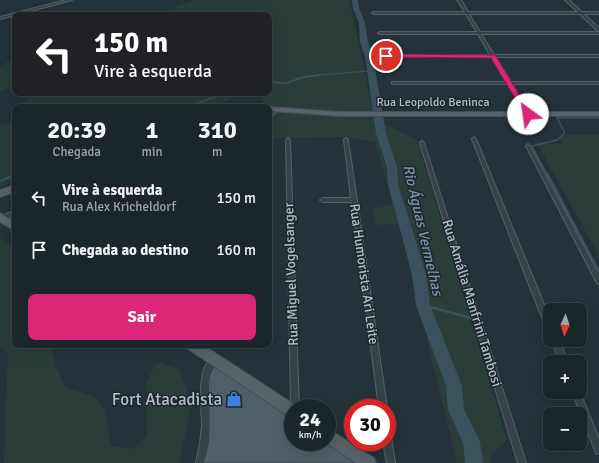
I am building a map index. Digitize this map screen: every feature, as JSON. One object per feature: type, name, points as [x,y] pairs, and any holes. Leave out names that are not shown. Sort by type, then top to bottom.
[{"type":"main road","name":"Rua Leopoldo Beninca","points":[[272,110],[325,114],[599,114]]},
{"type":"main road","points":[[0,194],[12,189]]},
{"type":"main road","points":[[0,200],[12,190]]},
{"type":"main road","points":[[0,217],[12,225]]},
{"type":"main road","points":[[197,348],[284,406]]},
{"type":"main road","points":[[336,441],[369,463]]},
{"type":"street","points":[[23,12],[70,0]]},
{"type":"street","points":[[459,0],[528,114]]},
{"type":"street","points":[[567,0],[599,32]]},
{"type":"street","points":[[374,13],[599,13]]},
{"type":"street","points":[[0,18],[12,15]]},
{"type":"street","points":[[380,33],[599,32]]},
{"type":"street","points":[[386,56],[599,56]]},
{"type":"street","points":[[392,83],[599,83]]},
{"type":"street","name":"Rua Miguel Vogelsanger","points":[[288,140],[295,399]]},
{"type":"street","name":"Rua Humorista Ari Leite","points":[[346,140],[382,399]]},
{"type":"street","points":[[474,140],[543,311]]},
{"type":"street","name":"Rua Amália Manfrini Tambosi","points":[[422,143],[522,463]]},
{"type":"street","points":[[528,146],[599,281]]},
{"type":"street","points":[[323,200],[354,200]]},
{"type":"street","points":[[0,217],[12,214]]},
{"type":"street","points":[[200,463],[205,443],[206,426],[204,381],[215,360]]},
{"type":"street","points":[[579,399],[599,450]]},
{"type":"street","points":[[389,451],[391,463]]},
{"type":"green space","points":[[196,0],[349,0],[375,119],[417,140],[507,440],[489,457],[491,463],[457,463],[399,224],[375,225],[373,209],[393,204],[375,142],[341,137],[276,138],[272,141],[272,104],[265,104],[259,96],[272,96],[272,12],[160,12]]},
{"type":"green space","points":[[12,61],[12,85],[0,91],[0,68],[7,62]]},
{"type":"green space","points":[[31,96],[238,96],[218,104],[24,104]]},
{"type":"green space","points":[[12,119],[12,182],[0,187],[0,127],[10,122]]},
{"type":"green space","points":[[558,135],[599,135],[599,256],[537,143],[563,144]]},
{"type":"green space","points":[[0,238],[12,245],[12,348],[53,348],[55,365],[65,387],[93,396],[105,410],[111,446],[133,449],[147,436],[146,383],[157,362],[180,370],[191,403],[180,463],[4,463],[8,353],[0,346]]},
{"type":"building","name":"Fort Atacadista","points":[[211,363],[284,414],[284,451],[336,451],[336,450],[355,463],[197,463],[198,459],[201,458],[208,432]]},
{"type":"waterway","name":"Rio Águas Vermelhas","points":[[355,0],[356,8],[362,23],[364,42],[369,56],[381,133],[392,167],[393,184],[419,274],[423,305],[454,386],[456,410],[471,442],[474,463]]},
{"type":"waterway","points":[[317,75],[367,71],[371,69]]},
{"type":"waterway","points":[[272,80],[277,83],[286,83],[304,77],[317,75]]},
{"type":"waterway","points":[[310,76],[317,75]]},
{"type":"waterway","points":[[195,104],[218,96]]},
{"type":"waterway","points":[[547,174],[532,146],[557,140],[565,133],[557,118],[599,118]]},
{"type":"waterway","points":[[547,173],[599,271]]},
{"type":"waterway","points":[[0,181],[12,176]]},
{"type":"waterway","points":[[423,305],[471,318]]},
{"type":"place","name":"Fort Atacadista","points":[[234,399]]},
{"type":"route","points":[[386,56],[493,56],[528,114]]}]
